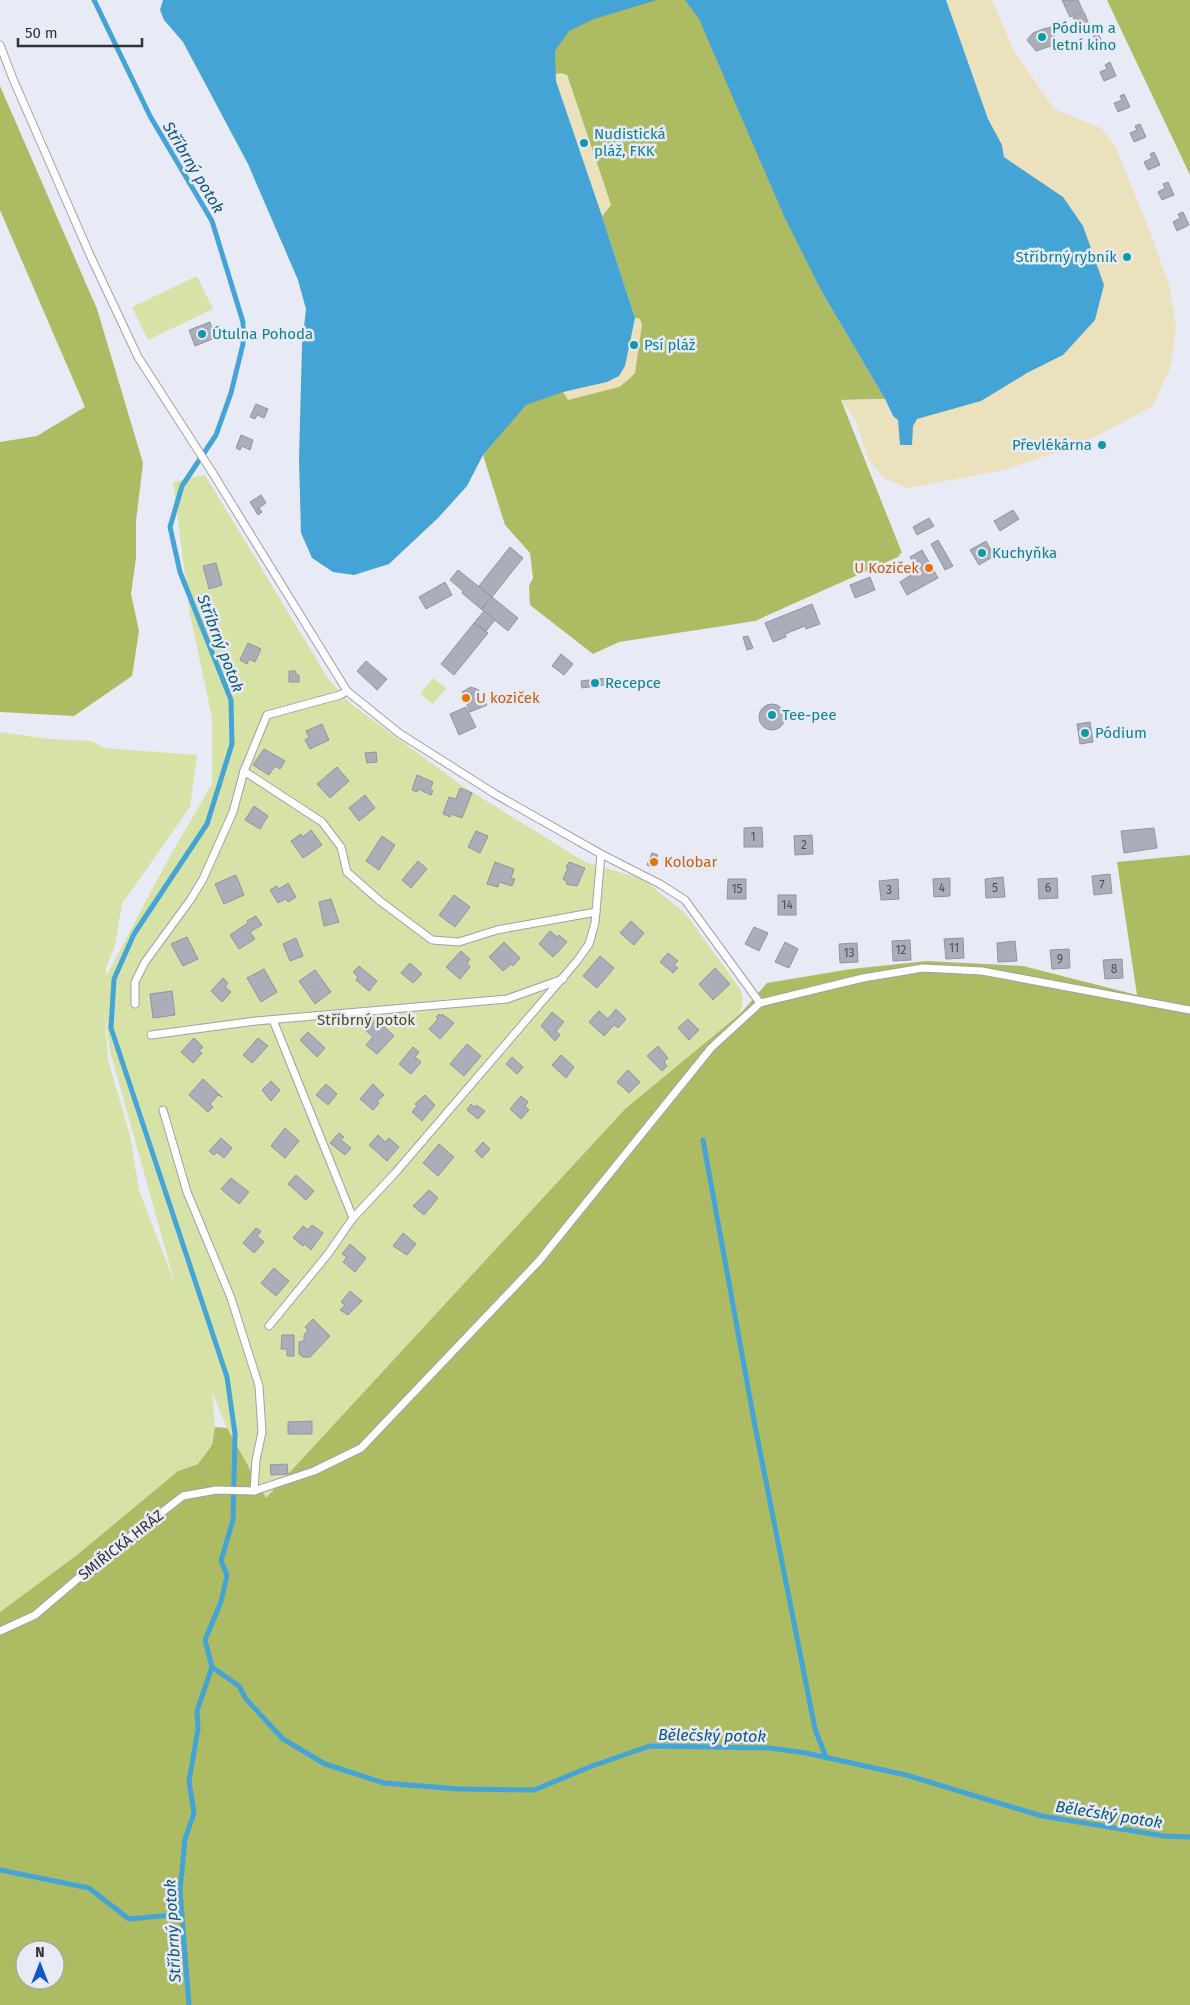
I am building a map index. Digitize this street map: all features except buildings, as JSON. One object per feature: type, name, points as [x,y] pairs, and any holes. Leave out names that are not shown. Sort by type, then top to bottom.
[{"type":"lane","points":[[0,44],[13,79],[90,255],[138,357],[212,472],[347,691],[399,733],[494,794],[600,854],[660,884],[685,900],[760,1003],[864,978],[923,968],[982,970],[1190,1010]]},
{"type":"lane","points":[[135,1004],[136,982],[145,962],[191,899],[203,879],[232,812],[244,771],[267,714],[347,691]]},
{"type":"lane","points":[[244,771],[322,822],[341,847],[347,872],[380,901],[432,940],[459,942],[497,930],[596,912]]},
{"type":"lane","points":[[269,1326],[328,1254],[353,1218],[396,1172],[563,979],[589,944],[595,923],[600,854]]},
{"type":"lane","points":[[151,1035],[256,1021],[506,999],[563,979]]},
{"type":"lane","name":"SMIŘICKÁ HRÁZ","points":[[0,1631],[35,1615],[95,1564],[183,1496],[216,1490],[254,1491],[314,1471],[361,1448],[539,1261],[711,1048],[760,1003]]},
{"type":"lane","points":[[273,1020],[353,1218]]},
{"type":"lane","points":[[164,1110],[187,1192],[231,1298],[259,1386],[262,1432],[256,1460],[254,1491]]},
{"type":"green space","points":[[649,0],[689,0],[701,16],[823,294],[885,399],[841,400],[902,553],[899,554],[900,556],[755,621],[619,642],[593,654],[530,605],[529,586],[533,578],[530,553],[505,525],[483,455],[527,402],[564,389],[566,394],[621,384],[640,319],[635,318],[602,216],[611,205],[567,75],[555,74],[555,51],[570,28],[595,16]]},
{"type":"green space","points":[[1107,0],[1190,0],[1190,175]]},
{"type":"green space","points":[[0,86],[97,309],[143,463],[136,521],[136,558],[131,594],[139,631],[132,676],[74,716],[0,712],[0,442],[37,436],[85,407],[0,210]]},
{"type":"green space","points":[[197,276],[213,309],[148,340],[132,307]]},
{"type":"green space","name":"Stříbrný potok","points":[[205,475],[329,680],[350,703],[461,785],[585,862],[643,879],[686,914],[740,989],[743,999],[740,1014],[625,1109],[266,1498],[227,1428],[212,1392],[215,1427],[212,1445],[198,1464],[178,1471],[77,1555],[0,1612],[0,732],[49,739],[91,741],[104,748],[197,755],[190,807],[122,904],[115,946],[106,968],[106,977],[166,863],[212,784],[212,718],[190,614],[173,482]],"holes":[[[104,1011],[110,1051],[175,1284],[139,1190],[130,1135],[108,1060]]]},
{"type":"green space","points":[[433,678],[446,688],[433,704],[420,694]]},
{"type":"green space","points":[[1190,855],[1190,2005],[0,2005],[0,1612],[77,1555],[178,1471],[198,1464],[212,1445],[215,1427],[227,1428],[266,1498],[625,1109],[740,1014],[767,983],[851,969],[927,961],[1023,966],[1137,995],[1117,862]]},
{"type":"sand","name":"Stříbrný rybník","points":[[946,0],[992,0],[1014,51],[1054,109],[1101,128],[1114,144],[1149,229],[1169,285],[1176,327],[1171,366],[1153,406],[1083,443],[1004,470],[908,488],[885,479],[868,460],[856,421],[841,400],[885,399],[892,416],[898,420],[900,425],[900,444],[917,419],[981,401],[1027,373],[1063,355],[1063,197],[1004,157],[1002,145],[988,119]]},
{"type":"sand","name":"Nudistická pláž, FKK","points":[[555,74],[567,75],[611,205],[602,216],[556,81]]},
{"type":"sand","name":"Psí pláž","points":[[635,318],[640,319],[642,325],[635,373],[619,387],[568,400],[563,392],[607,382],[625,366]]},
{"type":"water","points":[[163,0],[657,0],[594,19],[569,31],[555,51],[556,81],[635,318],[625,366],[619,376],[607,382],[563,392],[526,405],[483,455],[467,486],[438,518],[389,564],[354,575],[333,572],[312,558],[301,533],[299,459],[302,345],[306,309],[298,280],[248,164],[183,42],[164,20],[160,10]]},
{"type":"water","name":"Stříbrný rybník","points":[[685,0],[946,0],[988,119],[1002,145],[1004,157],[1063,197],[1083,226],[1104,285],[1095,320],[1063,355],[1027,373],[981,401],[917,419],[913,426],[912,445],[900,445],[898,420],[893,416],[885,399],[823,294],[784,216],[699,19]]},
{"type":"waterway","name":"Stříbrný potok","points":[[94,0],[150,116],[212,221],[243,322],[243,344],[231,393],[216,435],[182,486],[170,527],[180,572],[231,700],[232,744],[207,824],[134,934],[114,979],[111,1028],[227,1377],[235,1434],[233,1520],[221,1561],[227,1575],[221,1602],[205,1640],[212,1667],[197,1711],[198,1729],[189,1781],[194,1813],[185,1839],[180,1891],[189,2005]]},
{"type":"waterway","points":[[703,1140],[755,1426],[815,1729],[826,1757]]},
{"type":"waterway","name":"Bělečský potok","points":[[212,1667],[239,1686],[246,1699],[283,1739],[325,1764],[384,1783],[459,1789],[534,1790],[592,1766],[650,1746],[770,1748],[806,1753],[906,1775],[1042,1816],[1164,1836],[1190,1837]]},
{"type":"waterway","points":[[0,1870],[89,1888],[129,1919],[182,1914]]},
{"type":"place","name":"Pódium a letní kino","points":[[1042,37]]},
{"type":"place","name":"Nudistická pláž, FKK","points":[[584,143]]},
{"type":"place","name":"Stříbrný rybník","points":[[1127,257]]},
{"type":"place","name":"Útulna Pohoda","points":[[202,334]]},
{"type":"place","name":"Psí pláž","points":[[634,345]]},
{"type":"place","name":"Převlékárna","points":[[1102,445]]},
{"type":"place","name":"Kuchyňka","points":[[982,553]]},
{"type":"place","name":"U Koziček","points":[[929,568]]},
{"type":"place","name":"Recepce","points":[[595,683]]},
{"type":"place","name":"U koziček","points":[[466,698]]},
{"type":"place","name":"Tee-pee","points":[[772,715]]},
{"type":"place","name":"Pódium","points":[[1085,733]]},
{"type":"place","name":"Kolobar","points":[[654,862]]}]
